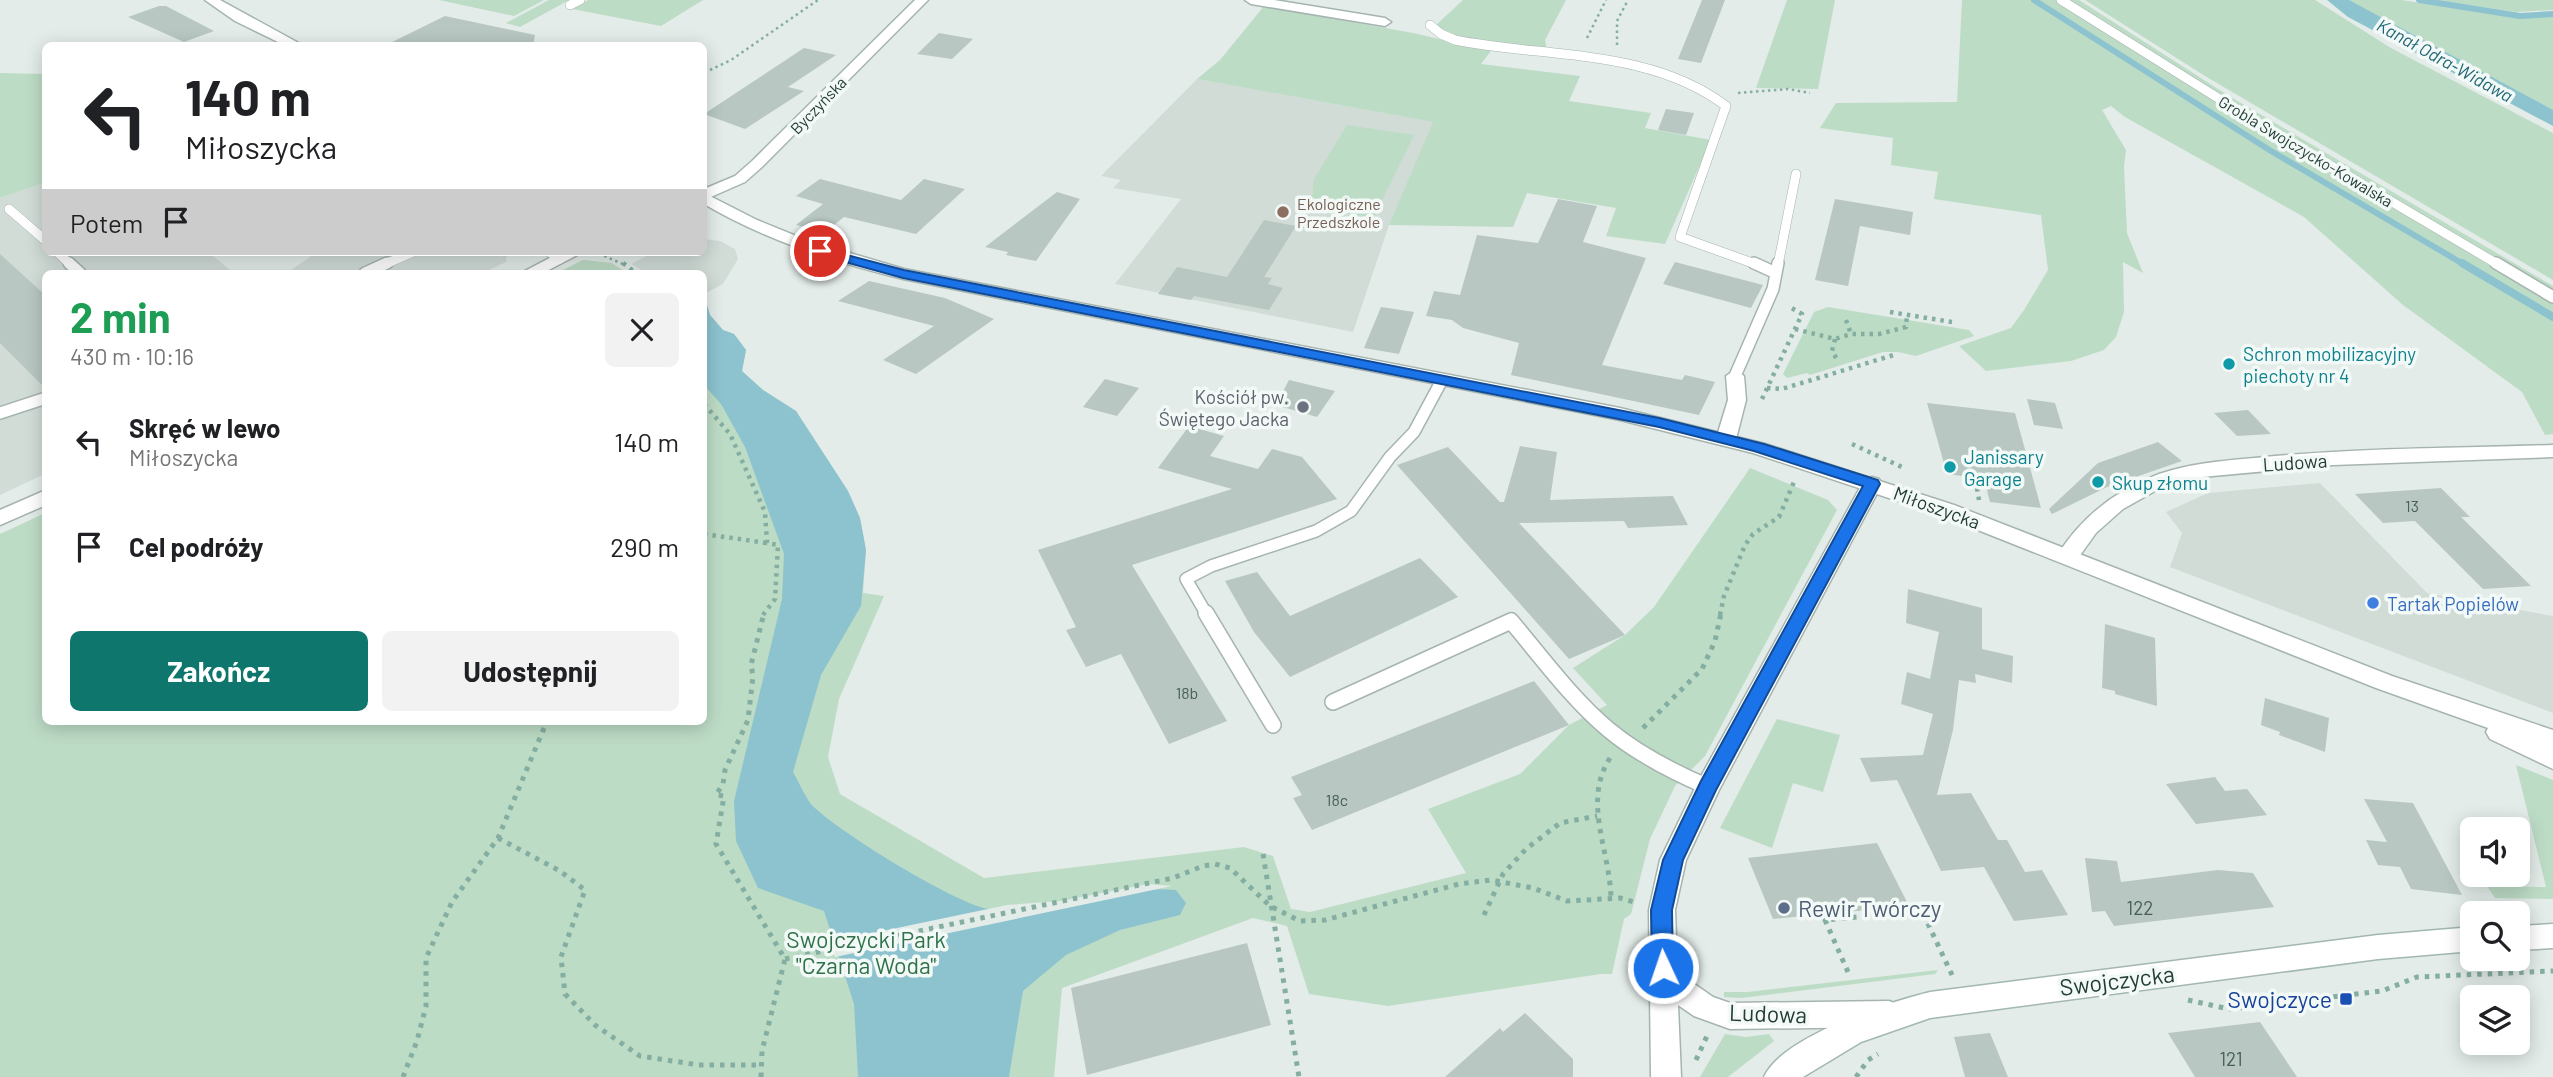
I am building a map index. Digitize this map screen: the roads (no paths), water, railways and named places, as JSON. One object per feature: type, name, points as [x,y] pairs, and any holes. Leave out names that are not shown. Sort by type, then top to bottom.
[{"type":"street","points":[[211,0],[240,18],[290,42]]},
{"type":"street","name":"Byczyńska","points":[[707,196],[740,179],[757,164],[922,0]]},
{"type":"street","points":[[1251,0],[1385,22]]},
{"type":"street","name":"Miłoszycka","points":[[707,199],[776,235],[820,251],[903,274],[1620,414],[1726,439],[1872,484],[2068,556],[2460,710],[2553,740]]},
{"type":"street","points":[[535,270],[558,256]]},
{"type":"street","points":[[1726,439],[1737,400],[1735,376]]},
{"type":"street","name":"Ludowa","points":[[2068,556],[2077,538],[2114,506],[2137,492],[2184,473],[2293,461],[2553,451]]},
{"type":"street","points":[[1666,1077],[1662,910],[1673,860],[1708,787],[1872,484]]},
{"type":"street","points":[[0,518],[42,499]]},
{"type":"street","name":"Miłoszycka","points":[[2460,710],[2553,759]]},
{"type":"street","points":[[2530,937],[2553,936]]},
{"type":"street","name":"Swojczycka","points":[[1779,1077],[1827,1042],[1890,1014],[1964,1000],[2378,947],[2460,940]]},
{"type":"street","name":"Ludowa","points":[[1663,968],[1688,995],[1704,1007],[1730,1016],[1890,1014]]},
{"type":"lane","points":[[570,5],[580,0]]},
{"type":"lane","name":"Grobla Swojczycko-Kowalska","points":[[2061,0],[2261,125],[2553,297]]},
{"type":"lane","points":[[1430,26],[1444,36],[1468,42],[1605,59],[1676,79],[1717,96],[1726,106],[1681,237],[1732,254],[1776,273]]},
{"type":"lane","points":[[1735,376],[1768,301],[1796,174]]},
{"type":"lane","points":[[9,209],[42,238]]},
{"type":"lane","points":[[61,256],[77,270]]},
{"type":"lane","points":[[369,270],[403,256]]},
{"type":"lane","points":[[1273,725],[1186,579],[1211,566],[1316,531],[1351,511],[1390,457],[1414,432],[1442,380]]},
{"type":"lane","points":[[0,413],[42,399]]},
{"type":"lane","points":[[1333,702],[1511,621],[1586,707],[1626,742],[1672,772],[1708,787]]},
{"type":"water","points":[[707,305],[710,315],[723,330],[734,334],[746,350],[742,371],[763,390],[796,411],[848,491],[860,518],[866,550],[861,606],[821,675],[793,772],[811,804],[844,830],[897,865],[952,895],[990,909],[1037,907],[1153,889],[1176,890],[1186,903],[1180,915],[1120,930],[1066,955],[1023,991],[1009,1077],[858,1077],[854,1004],[824,911],[758,888],[736,841],[734,801],[782,599],[784,554],[745,447],[721,404],[707,388]]},
{"type":"waterway","points":[[2034,0],[2271,151],[2465,265]]},
{"type":"waterway","name":"Kanał Odra-Widawa","points":[[2336,0],[2355,13],[2553,119]]},
{"type":"waterway","points":[[2419,0],[2520,16],[2553,14]]},
{"type":"waterway","points":[[2462,263],[2553,317]]},
{"type":"place","name":"Ekologiczne Przedszkole","points":[[1283,212]]},
{"type":"place","name":"Schron mobilizacyjny piechoty nr 4","points":[[2229,364]]},
{"type":"place","name":"Kościół pw. Świętego Jacka","points":[[1303,407]]},
{"type":"place","name":"Janissary Garage","points":[[1950,467]]},
{"type":"place","name":"Skup złomu","points":[[2098,482]]},
{"type":"place","name":"Tartak Popielów","points":[[2373,603]]},
{"type":"place","name":"Rewir Twórczy","points":[[1784,908]]},
{"type":"place","name":"Swojczyce","points":[[2346,999]]},
{"type":"park label","name":"Swojczycki Park \"Czarna Woda\"","points":[[866,952]]}]
